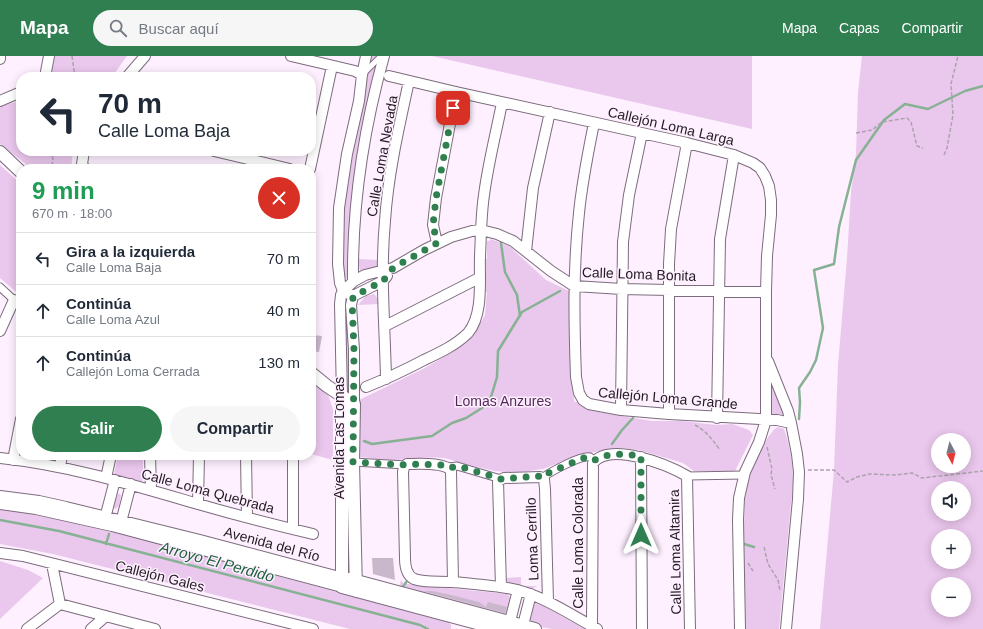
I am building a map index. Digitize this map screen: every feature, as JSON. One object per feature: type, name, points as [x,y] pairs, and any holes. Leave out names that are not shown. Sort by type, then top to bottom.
[{"type":"street","points":[[46,72],[49,56]]},
{"type":"street","points":[[133,72],[145,56]]},
{"type":"street","points":[[290,56],[355,71],[362,75]]},
{"type":"street","name":"Avenida Las Lomas","points":[[342,582],[342,397],[340,304],[343,291],[340,283],[338,264],[340,208],[348,154],[362,87],[362,75],[366,56]]},
{"type":"street","points":[[353,282],[352,255],[356,202],[370,119],[383,56]]},
{"type":"street","points":[[316,116],[332,66]]},
{"type":"street","name":"Callejón Loma Larga","points":[[389,76],[688,143],[745,158],[760,168],[769,186],[771,200],[766,292],[766,420],[759,442],[744,475],[739,498],[740,629]]},
{"type":"street","name":"Calle Loma Nevada","points":[[386,379],[383,281],[388,269],[385,221],[389,184],[397,137],[409,81]]},
{"type":"street","points":[[437,243],[433,225],[436,198],[456,92]]},
{"type":"street","points":[[0,101],[16,94]]},
{"type":"street","points":[[366,387],[386,379],[445,349],[458,341],[472,326],[478,310],[479,301],[482,213],[488,170],[502,102]]},
{"type":"street","points":[[526,250],[533,188],[550,112]]},
{"type":"street","name":"Callejón Loma Grande","points":[[594,123],[579,213],[574,286],[576,377],[579,393],[583,400],[589,404],[621,410],[717,418],[791,422]]},
{"type":"street","points":[[621,410],[623,242],[629,195],[642,133]]},
{"type":"street","points":[[669,414],[669,290],[671,229],[688,143]]},
{"type":"street","points":[[0,152],[16,167]]},
{"type":"street","points":[[717,418],[720,239],[734,155]]},
{"type":"street","points":[[235,156],[269,164]]},
{"type":"street","name":"Calle Loma Bonita","points":[[343,291],[353,282],[366,275],[388,269],[437,243],[462,233],[481,230],[513,241],[574,286],[622,289],[766,292]]},
{"type":"street","points":[[384,326],[479,278]]},
{"type":"street","points":[[343,291],[354,296],[383,281]]},
{"type":"street","points":[[0,287],[16,302]]},
{"type":"street","name":"Avenida Las Lomas","points":[[354,296],[351,305],[354,350],[353,462],[356,586]]},
{"type":"street","points":[[0,330],[16,305]]},
{"type":"street","points":[[766,355],[788,411],[798,466],[798,499],[786,629]]},
{"type":"street","points":[[316,377],[342,397],[354,404]]},
{"type":"street","points":[[13,460],[16,445]]},
{"type":"street","points":[[353,462],[406,465],[443,465],[449,468],[458,466],[501,479],[538,476],[542,478],[550,472],[582,458],[590,457],[595,460],[602,456],[614,454],[641,456],[665,465],[687,476],[744,475]]},
{"type":"street","points":[[641,456],[642,629]]},
{"type":"street","name":"Calle Loma Quebrada","points":[[0,458],[60,467],[131,484],[198,504],[313,534]]},
{"type":"street","points":[[60,467],[61,460]]},
{"type":"street","points":[[104,520],[110,479],[111,460]]},
{"type":"street","points":[[150,460],[151,490]]},
{"type":"street","points":[[198,504],[199,460]]},
{"type":"street","points":[[246,460],[247,517]]},
{"type":"street","points":[[292,460],[293,529]]},
{"type":"street","name":"Calle Loma Colorada","points":[[594,628],[592,468],[595,460]]},
{"type":"street","points":[[406,465],[403,472],[405,558],[408,574],[414,579],[421,581],[453,582],[518,590],[548,601],[594,628]]},
{"type":"street","points":[[449,468],[451,471],[453,582]]},
{"type":"street","name":"Calle Loma Altamira","points":[[687,476],[690,629]]},
{"type":"street","name":"Loma Cerrillo","points":[[542,478],[544,479],[545,489],[548,601]]},
{"type":"street","points":[[501,479],[498,484],[501,587]]},
{"type":"street","points":[[121,524],[131,484]]},
{"type":"street","name":"Avenida del Río","points":[[0,496],[39,501],[104,520],[342,582],[463,621],[477,624],[535,629]]},
{"type":"street","name":"Avenida del Río","points":[[0,504],[104,520]]},
{"type":"street","name":"Callejón Gales","points":[[0,553],[23,556],[312,629]]},
{"type":"street","points":[[52,564],[60,604]]},
{"type":"street","points":[[505,627],[518,590]]},
{"type":"street","points":[[523,628],[531,594]]},
{"type":"street","points":[[60,604],[155,629]]},
{"type":"street","points":[[28,629],[60,604]]},
{"type":"street","points":[[92,629],[106,616]]},
{"type":"lane","points":[[362,75],[383,56]]},
{"type":"path","points":[[72,56],[74,72]]},
{"type":"path","points":[[944,155],[947,148],[953,115],[951,84],[958,56]]},
{"type":"path","points":[[856,133],[872,130],[882,122],[907,118],[911,122],[917,146],[923,148]]},
{"type":"path","points":[[693,424],[712,438],[720,450]]},
{"type":"path","points":[[767,446],[772,470],[771,475],[775,489]]},
{"type":"path","points":[[798,466],[806,470],[834,470],[847,482],[857,477],[870,474],[895,475],[912,473],[922,478],[983,471]]},
{"type":"path","points":[[764,547],[768,564],[778,580],[781,592]]},
{"type":"path","points":[[745,559],[753,572]]},
{"type":"green space","points":[[52,56],[127,56],[116,72],[48,72]]},
{"type":"green space","points":[[372,56],[378,56],[364,129],[348,277],[343,279],[345,204],[356,133]]},
{"type":"green space","points":[[432,56],[752,56],[752,129]]},
{"type":"green space","points":[[862,56],[983,56],[983,629],[820,629],[834,470],[838,365],[851,192],[856,153],[858,92]]},
{"type":"green space","points":[[16,102],[16,156],[72,156],[72,164],[26,164],[0,144],[0,107]]},
{"type":"green space","points":[[0,165],[16,179],[16,292],[0,278]]},
{"type":"green space","name":"Lomas Anzures","points":[[491,239],[509,246],[546,280],[569,291],[574,402],[579,402],[585,408],[593,411],[633,418],[652,421],[682,421],[716,425],[732,424],[749,430],[753,435],[735,471],[694,471],[683,463],[639,450],[623,448],[602,450],[566,460],[543,469],[514,473],[495,471],[444,458],[383,460],[359,457],[359,400],[425,368],[454,351],[474,334],[485,315],[487,292],[484,292],[484,259],[487,259],[487,241]]},
{"type":"green space","points":[[358,259],[380,260],[379,265],[375,268],[360,272]]},
{"type":"green space","points":[[374,294],[378,299],[379,304],[358,305],[366,296]]},
{"type":"green space","points":[[348,312],[349,394],[345,393],[345,313]]},
{"type":"green space","points":[[771,384],[784,413],[783,416],[776,415],[771,417]]},
{"type":"green space","points":[[316,386],[328,395],[333,409],[333,460],[316,455]]},
{"type":"green space","points":[[777,427],[784,429],[787,438],[793,476],[779,629],[745,629],[744,550],[746,490],[757,456],[766,440]]},
{"type":"green space","points":[[117,460],[143,460],[143,481],[139,482],[115,476],[114,474]]},
{"type":"green space","points":[[118,493],[121,495],[119,506],[115,509],[113,507]]},
{"type":"green space","points":[[0,508],[33,513],[145,540],[448,622],[451,625],[451,629],[350,629],[53,554],[0,544]]},
{"type":"green space","points":[[0,561],[28,570],[43,578],[0,619]]},
{"type":"green space","points":[[521,577],[521,586],[537,586],[529,589],[507,583],[506,578]]},
{"type":"green space","points":[[401,580],[404,584],[507,594],[511,598],[508,615],[505,617],[399,588]]},
{"type":"green space","points":[[535,603],[539,603],[584,629],[553,629],[534,626],[529,620]]},
{"type":"building","points":[[316,335],[322,336],[319,352],[316,352]]},
{"type":"building","points":[[372,558],[393,558],[395,580],[373,574]]},
{"type":"building","points":[[423,591],[432,591],[479,602],[486,607],[488,602],[507,607],[505,613]]},
{"type":"waterway","points":[[799,419],[799,388],[816,360],[823,328],[814,270],[834,264],[839,227],[856,160],[884,120],[905,104],[928,109],[965,91],[983,86]]},
{"type":"waterway","points":[[501,243],[505,272],[517,295],[520,316]]},
{"type":"waterway","points":[[364,441],[372,444],[432,436],[452,423],[466,418],[482,408],[491,397],[497,377],[498,351],[522,312],[560,291]]},
{"type":"waterway","points":[[612,444],[633,418]]},
{"type":"waterway","name":"Arroyo El Perdido","points":[[0,520],[59,531],[420,625],[428,629]]},
{"type":"waterway","points":[[106,544],[109,534]]},
{"type":"waterway","points":[[744,544],[754,547]]},
{"type":"waterway","points":[[402,588],[407,581]]},
{"type":"route","points":[[453,108],[440,169],[436,198],[433,225],[437,243],[393,268],[383,281],[354,296],[352,300],[354,350],[353,462],[406,465],[443,465],[449,468],[452,466],[458,466],[501,479],[538,476],[542,478],[550,472],[586,457],[590,457],[595,460],[602,456],[614,454],[641,456],[641,535]]}]
